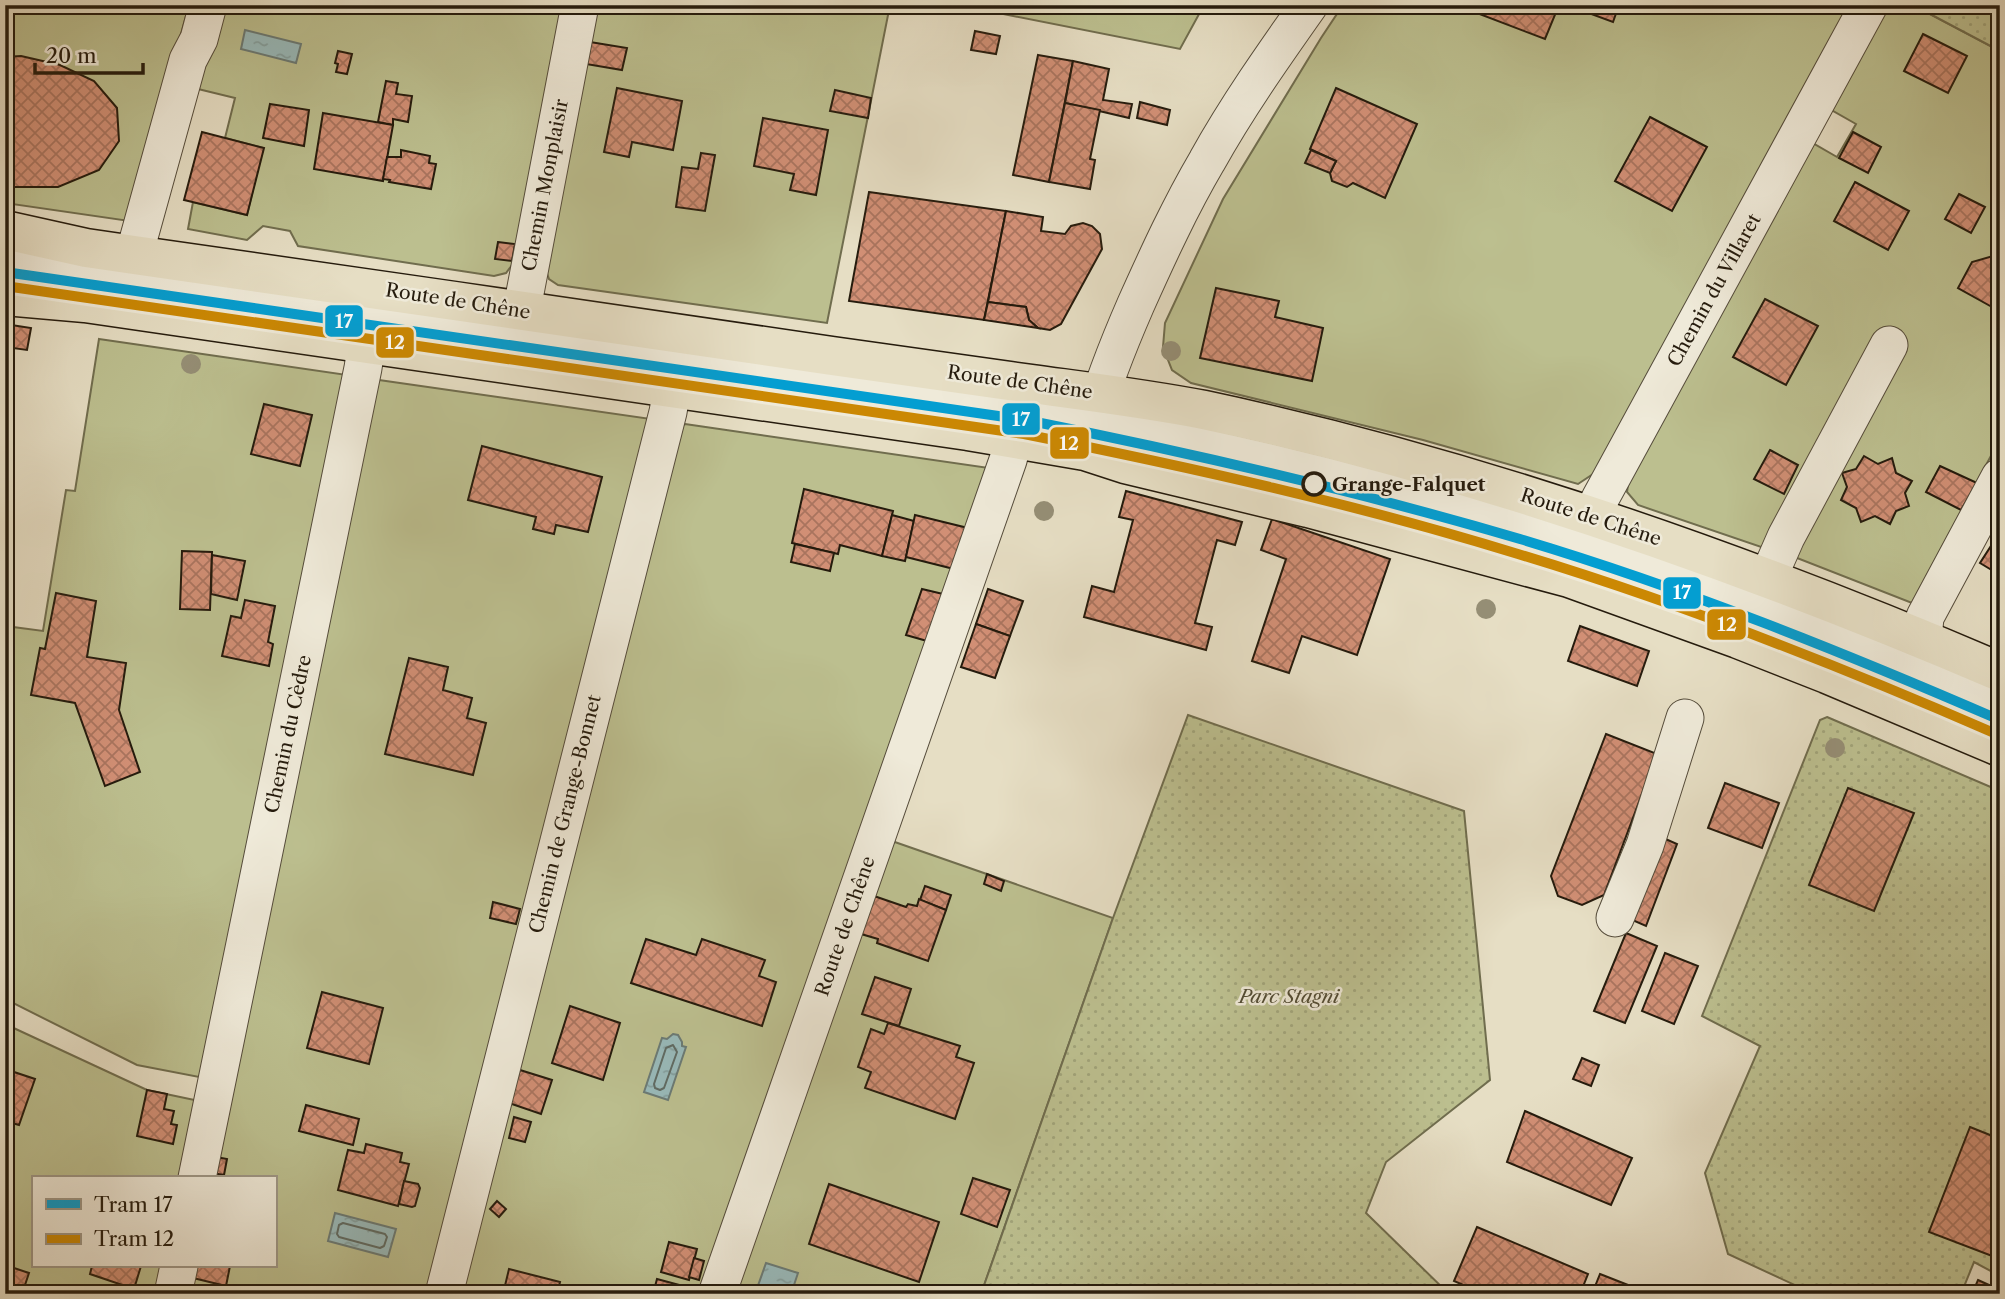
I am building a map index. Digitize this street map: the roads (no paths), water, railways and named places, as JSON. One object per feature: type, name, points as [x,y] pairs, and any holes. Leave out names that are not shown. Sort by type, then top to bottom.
[{"type":"main road","name":"Route de Chêne","points":[[5,230],[86,248],[134,255],[371,317],[677,361],[1014,438],[1092,422],[1138,398],[1203,410],[1326,439],[1492,485],[1579,548],[1738,639],[1910,671],[2000,672]]},
{"type":"main road","name":"Route de Chêne","points":[[5,296],[85,303],[371,317],[1092,422],[1138,467],[1308,508],[1579,548],[1679,545],[1768,578],[1910,671],[2000,747]]},
{"type":"street","points":[[134,255],[188,61],[199,39],[208,5]]},
{"type":"street","name":"Chemin Monplaisir","points":[[516,338],[580,5]]},
{"type":"street","points":[[1092,422],[1164,239],[1207,159],[1255,82],[1309,5]]},
{"type":"street","name":"Chemin du Villaret","points":[[1579,548],[1869,5]]},
{"type":"street","points":[[5,265],[371,317]]},
{"type":"street","name":"Chemin du Cèdre","points":[[197,1176],[363,368],[371,317]]},
{"type":"street","points":[[1768,578],[1786,537],[1889,345]]},
{"type":"street","name":"Chemin de Grange-Bonnet","points":[[444,1294],[677,361]]},
{"type":"street","name":"Route de Chêne","points":[[717,1294],[1009,460],[1014,438]]},
{"type":"street","points":[[2000,477],[1925,617],[1910,671],[2000,711]]},
{"type":"street","points":[[1615,918],[1645,845],[1685,718]]},
{"type":"street","points":[[173,1294],[179,1268]]},
{"type":"water","points":[[245,30],[301,44],[296,63],[241,49]]},
{"type":"water","points":[[673,1034],[678,1035],[682,1046],[686,1047],[668,1100],[644,1092],[662,1038],[667,1039]]},
{"type":"water","points":[[335,1213],[396,1229],[388,1257],[328,1241]]},
{"type":"water","points":[[766,1263],[798,1273],[791,1294],[755,1294]]},
{"type":"tram line","name":"17","points":[[5,272],[1026,420],[1212,459],[1336,489],[1520,539],[1642,578],[1763,622],[2000,720]]},
{"type":"tram line","name":"12","points":[[5,286],[1024,434],[1211,473],[1396,519],[1579,573],[1759,636],[1994,733]]},
{"type":"place","name":"Grange-Falquet","points":[[1314,484]]},
{"type":"park label","name":"Parc Stagni","points":[[1289,996]]}]
